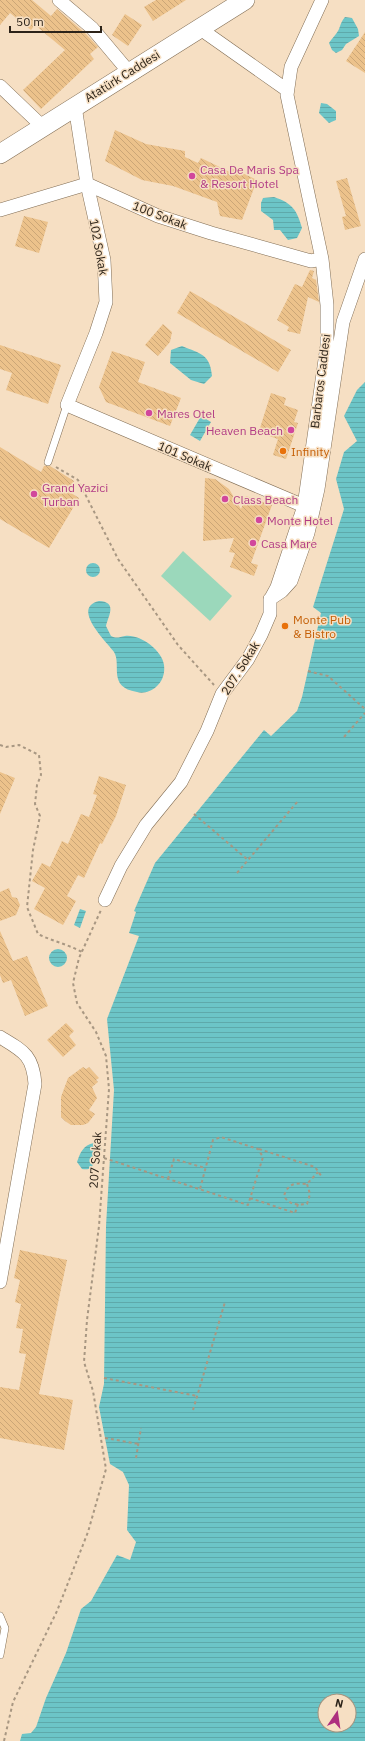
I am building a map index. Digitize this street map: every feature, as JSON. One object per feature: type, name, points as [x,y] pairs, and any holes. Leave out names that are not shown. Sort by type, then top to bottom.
[{"type":"street","points":[[59,0],[92,28],[129,72]]},
{"type":"street","name":"Barbaros Caddesi","points":[[270,599],[277,587],[304,506],[327,346],[327,305],[322,260],[287,90],[291,67],[322,0]]},
{"type":"street","name":"Atatürk Caddesi","points":[[0,154],[238,2]]},
{"type":"street","points":[[199,28],[287,90]]},
{"type":"street","points":[[0,86],[43,127]]},
{"type":"street","name":"102 Sokak","points":[[67,405],[96,333],[106,302],[104,260],[87,184],[75,106]]},
{"type":"street","points":[[0,210],[87,184]]},
{"type":"street","name":"100 Sokak","points":[[87,184],[158,216],[211,233],[310,261],[322,260]]},
{"type":"street","points":[[270,599],[282,591],[291,581],[308,533],[318,489],[343,322],[365,258]]},
{"type":"street","name":"101 Sokak","points":[[67,405],[304,506]]},
{"type":"street","name":"207. Sokak","points":[[105,900],[121,866],[146,825],[181,782],[207,731],[222,694],[248,659],[261,635],[270,614],[270,599]]},
{"type":"street","points":[[0,1037],[24,1052],[34,1068],[36,1084],[0,1282]]},
{"type":"lane","points":[[48,462],[67,405]]},
{"type":"lane","points":[[0,1616],[5,1628],[0,1656]]},
{"type":"path","points":[[48,462],[78,480],[118,559],[178,645],[222,694]]},
{"type":"path","points":[[308,671],[328,676],[365,709]]},
{"type":"path","points":[[344,737],[365,713]]},
{"type":"path","points":[[0,745],[6,747],[19,745],[39,755],[40,775],[37,785],[35,804],[40,816],[27,907],[38,934],[52,941],[68,944],[82,952]]},
{"type":"path","points":[[237,873],[298,800]]},
{"type":"path","points":[[194,814],[248,860]]},
{"type":"path","name":"207 Sokak","points":[[4,1741],[13,1702],[57,1611],[88,1532],[106,1469],[93,1391],[84,1362],[86,1320],[99,1226],[109,1089],[106,1056],[96,1032],[77,1003],[73,982],[82,952],[105,900]]},
{"type":"path","points":[[200,1189],[213,1140],[221,1137],[315,1167],[322,1178]]},
{"type":"path","points":[[104,1158],[248,1205],[263,1157],[258,1149]]},
{"type":"path","points":[[168,1179],[174,1159],[205,1168]]},
{"type":"path","points":[[307,1184],[310,1194],[307,1204],[288,1202],[284,1196],[286,1188],[292,1184],[307,1184],[318,1172]]},
{"type":"path","points":[[250,1198],[295,1213],[298,1204]]},
{"type":"path","points":[[193,1410],[225,1302]]},
{"type":"path","points":[[104,1378],[197,1396]]},
{"type":"path","points":[[136,1458],[141,1428]]},
{"type":"path","points":[[106,1438],[139,1444]]},
{"type":"green space","points":[[183,551],[232,596],[210,621],[161,576]]},
{"type":"water","points":[[345,17],[352,18],[358,29],[359,36],[346,44],[342,50],[336,53],[332,50],[329,43],[338,31]]},
{"type":"water","points":[[321,103],[327,104],[336,111],[336,120],[329,123],[319,113]]},
{"type":"water","points":[[274,197],[285,202],[296,212],[302,228],[297,238],[288,240],[280,230],[274,230],[273,220],[261,211],[261,203],[263,198]]},
{"type":"water","points":[[182,346],[199,353],[207,359],[212,376],[204,384],[191,380],[170,363],[171,350]]},
{"type":"water","points":[[365,382],[365,1741],[20,1741],[22,1734],[31,1733],[36,1727],[46,1698],[66,1653],[81,1609],[91,1601],[117,1555],[130,1560],[136,1542],[127,1530],[129,1485],[123,1472],[110,1464],[99,1407],[104,1384],[106,1226],[114,1090],[107,1019],[139,936],[129,933],[136,912],[134,911],[155,863],[264,730],[271,736],[297,711],[302,697],[321,613],[313,607],[344,509],[336,479],[344,452],[357,441],[344,416],[357,390]]},
{"type":"water","points":[[201,416],[211,422],[200,441],[190,435]]},
{"type":"water","points":[[93,563],[98,565],[100,570],[98,575],[93,577],[88,575],[86,570],[88,565]]},
{"type":"water","points":[[99,601],[105,602],[110,607],[110,614],[106,626],[111,636],[116,638],[131,636],[143,640],[155,649],[162,659],[164,674],[162,680],[152,690],[140,693],[128,689],[119,681],[114,652],[93,626],[89,618],[88,611],[91,605]]},
{"type":"water","points":[[80,909],[86,911],[80,928],[74,925]]},
{"type":"water","points":[[58,949],[64,952],[67,958],[64,964],[58,967],[52,964],[49,958],[52,952]]},
{"type":"water","points":[[94,1143],[101,1147],[102,1150],[94,1154],[91,1168],[82,1169],[77,1162],[79,1156],[82,1150]]},
{"type":"building","points":[[0,0],[32,0],[51,16],[57,9],[86,34],[98,47],[90,54],[94,59],[41,109],[23,90],[65,50],[35,25],[31,30],[10,13],[0,25]]},
{"type":"building","points":[[156,0],[186,0],[153,21],[144,7]]},
{"type":"building","points":[[125,14],[142,25],[128,46],[112,35]]},
{"type":"building","points":[[365,32],[365,73],[346,61]]},
{"type":"building","name":"Casa De Maris Spa & Resort Hotel","points":[[115,130],[146,144],[185,151],[185,157],[198,163],[201,158],[232,173],[232,168],[257,180],[242,220],[220,216],[217,202],[173,186],[142,180],[105,161]]},
{"type":"building","points":[[347,178],[361,226],[345,230],[342,217],[346,216],[336,181]]},
{"type":"building","points":[[24,216],[48,222],[39,253],[15,246]]},
{"type":"building","points":[[310,270],[314,271],[312,278],[316,280],[319,302],[308,297],[300,334],[287,331],[289,327],[277,320],[295,284],[302,287]]},
{"type":"building","points":[[190,291],[291,350],[278,372],[177,313]]},
{"type":"building","points":[[163,324],[172,332],[170,342],[158,356],[145,345]]},
{"type":"building","points":[[0,345],[61,365],[48,404],[6,390],[12,373],[0,369]]},
{"type":"building","points":[[112,351],[145,362],[138,382],[181,398],[170,426],[106,402],[99,387]]},
{"type":"building","points":[[271,393],[286,398],[284,405],[298,410],[294,422],[298,423],[286,459],[273,455],[278,439],[266,435],[266,432],[260,428]]},
{"type":"building","points":[[0,447],[41,472],[44,466],[50,466],[74,481],[68,491],[79,498],[49,548],[0,519]]},
{"type":"building","points":[[205,478],[215,479],[229,489],[241,509],[246,496],[272,505],[251,563],[258,565],[254,576],[230,567],[235,553],[229,552],[234,538],[203,541]]},
{"type":"building","points":[[0,772],[15,778],[0,814]]},
{"type":"building","points":[[99,776],[126,785],[116,816],[102,844],[100,843],[84,878],[78,875],[67,896],[76,901],[63,925],[34,909],[45,888],[32,881],[42,863],[50,867],[62,841],[68,844],[81,814],[89,817],[97,795],[93,794]]},
{"type":"building","points":[[9,888],[12,897],[17,898],[20,905],[16,915],[0,921],[0,892]]},
{"type":"building","points":[[0,931],[13,961],[27,956],[48,1006],[25,1016],[11,980],[3,983],[0,975]]},
{"type":"building","points":[[66,1023],[74,1031],[69,1036],[76,1045],[63,1057],[47,1040]]},
{"type":"building","points":[[83,1067],[86,1069],[89,1067],[99,1078],[96,1080],[98,1082],[92,1087],[97,1098],[89,1110],[95,1114],[88,1123],[83,1125],[71,1125],[61,1117],[61,1097],[68,1078]]},
{"type":"building","points":[[20,1250],[67,1260],[39,1394],[73,1400],[64,1450],[0,1438],[0,1387],[19,1390],[26,1354],[19,1353],[23,1329],[16,1328],[21,1304],[15,1302],[20,1280],[14,1278]]},
{"type":"place","name":"Casa De Maris Spa & Resort Hotel","points":[[192,176]]},
{"type":"place","name":"Mares Otel","points":[[149,413]]},
{"type":"place","name":"Heaven Beach","points":[[291,430]]},
{"type":"place","name":"Infinity","points":[[283,451]]},
{"type":"place","name":"Grand Yazici Turban","points":[[34,494]]},
{"type":"place","name":"Class Beach","points":[[225,499]]},
{"type":"place","name":"Monte Hotel","points":[[259,520]]},
{"type":"place","name":"Casa Mare","points":[[253,543]]},
{"type":"place","name":"Monte Pub & Bistro","points":[[285,626]]}]
